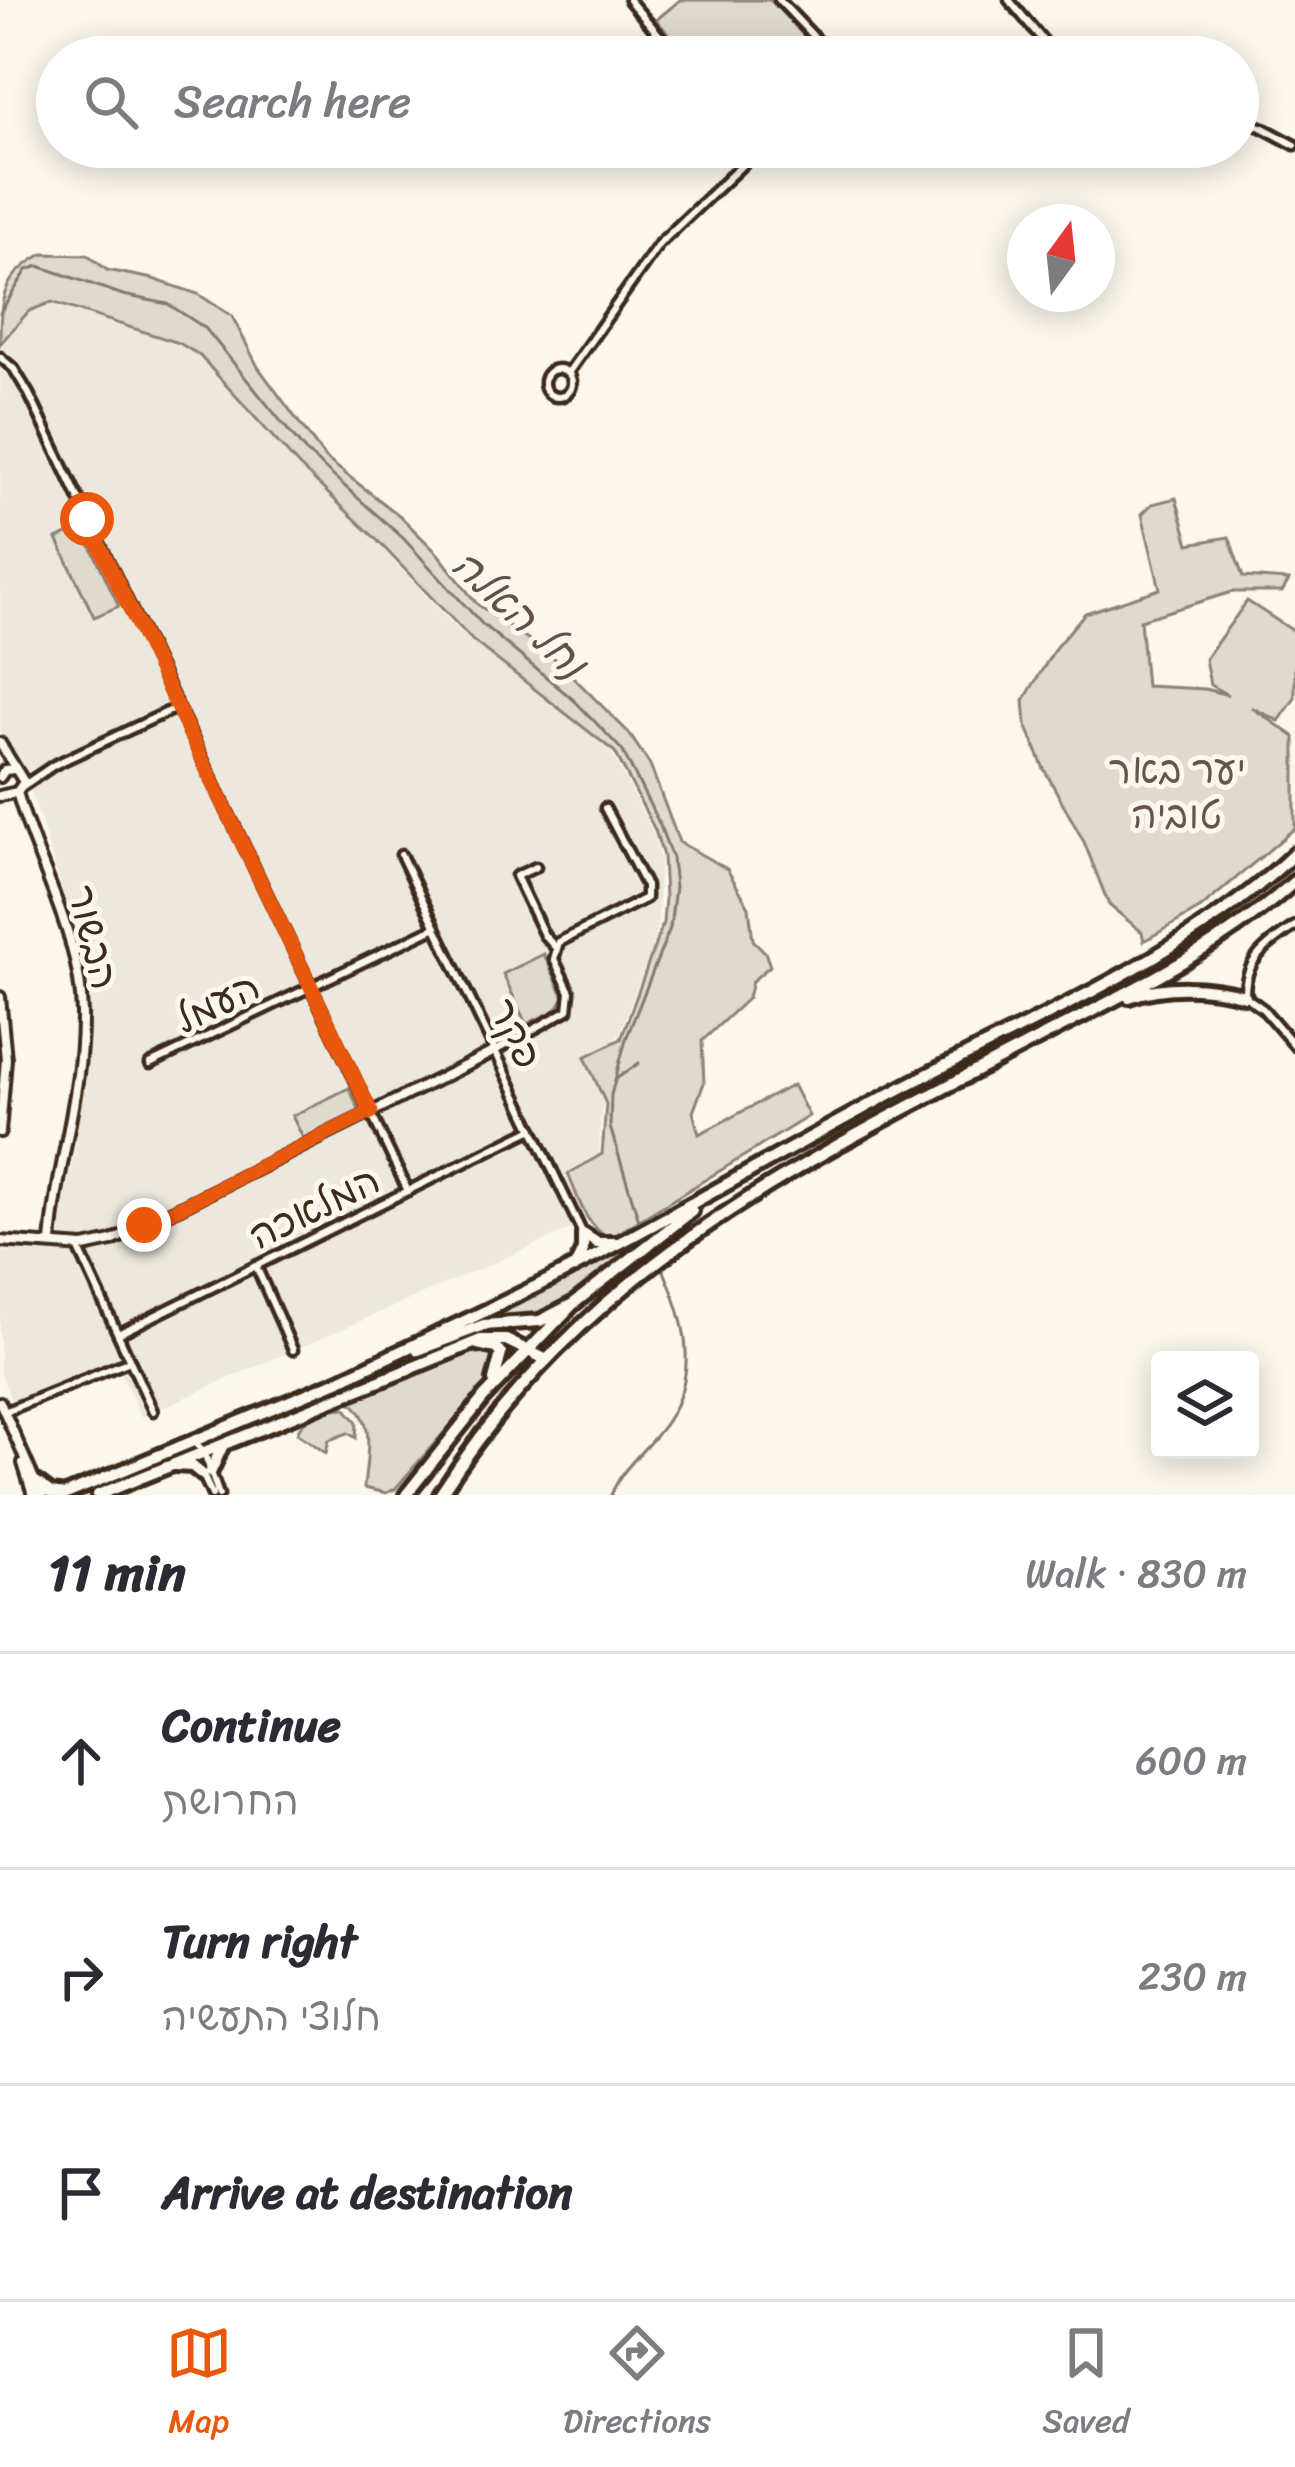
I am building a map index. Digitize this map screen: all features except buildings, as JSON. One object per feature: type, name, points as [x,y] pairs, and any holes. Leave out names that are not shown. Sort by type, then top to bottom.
[{"type":"highway","points":[[98,1495],[172,1465],[575,1267],[728,1185],[806,1138],[1195,931],[1255,889],[1295,853]]},
{"type":"highway","points":[[440,1495],[484,1428],[545,1359],[645,1269],[738,1202],[833,1146],[1203,949],[1295,881]]},
{"type":"highway","points":[[1092,1011],[1165,989],[1202,988],[1245,996]]},
{"type":"highway","points":[[406,1495],[484,1397],[573,1304],[728,1185]]},
{"type":"highway","points":[[575,1267],[583,1234],[604,1244],[624,1240]]},
{"type":"highway","points":[[340,1380],[484,1325],[540,1322],[573,1304]]},
{"type":"highway","points":[[501,1325],[545,1359]]},
{"type":"highway","points":[[37,1491],[64,1495],[227,1443],[463,1346],[500,1338],[531,1346]]},
{"type":"highway","points":[[463,1346],[491,1346],[501,1354],[484,1397]]},
{"type":"highway","points":[[172,1465],[207,1473],[227,1443]]},
{"type":"highway","points":[[416,1495],[443,1451]]},
{"type":"street","points":[[629,0],[659,36]]},
{"type":"street","points":[[779,0],[812,36]]},
{"type":"street","points":[[1009,0],[1039,36]]},
{"type":"street","points":[[1259,126],[1295,145]]},
{"type":"street","points":[[568,373],[659,244],[737,168]]},
{"type":"street","points":[[0,357],[14,369],[29,394],[408,1191]]},
{"type":"street","points":[[560,369],[568,373],[570,390],[558,397],[550,394],[545,386],[548,374],[560,369]]},
{"type":"street","points":[[0,796],[178,707]]},
{"type":"street","points":[[0,743],[18,770]]},
{"type":"street","points":[[0,765],[0,779]]},
{"type":"street","points":[[0,779],[5,770],[32,772],[54,766]]},
{"type":"street","name":"הבשור","points":[[18,770],[17,790],[63,917],[80,994],[77,1080],[51,1244]]},
{"type":"street","points":[[0,779],[17,790]]},
{"type":"street","points":[[0,1244],[77,1247],[112,1240],[495,1051],[568,1010],[570,992],[554,959],[555,947],[646,898],[646,886],[605,808]]},
{"type":"street","name":"פקר","points":[[401,855],[583,1234]]},
{"type":"street","points":[[536,867],[516,876],[555,947]]},
{"type":"street","points":[[1295,926],[1254,958],[1245,996],[1295,1046]]},
{"type":"street","name":"העמל","points":[[150,1064],[436,927]]},
{"type":"street","points":[[0,997],[6,1088],[0,1132]]},
{"type":"street","name":"המלאכה","points":[[118,1334],[533,1129]]},
{"type":"street","points":[[77,1247],[153,1411]]},
{"type":"street","points":[[256,1266],[293,1349]]},
{"type":"street","points":[[4,1412],[130,1361]]},
{"type":"street","points":[[0,1402],[37,1491]]},
{"type":"street","points":[[197,1450],[215,1495]]},
{"type":"shaded area","points":[[52,304],[74,306],[191,350],[210,364],[459,631],[609,748],[654,835],[660,860],[658,921],[615,1044],[599,1154],[565,1173],[587,1222],[141,1417],[116,1362],[12,1402],[0,1372],[0,1252],[46,1247],[67,1252],[61,1238],[61,1216],[76,1141],[90,1011],[89,975],[23,765],[0,732],[0,347],[30,312]]},
{"type":"green space","points":[[680,0],[770,0],[805,36],[670,36],[656,20]]},
{"type":"green space","points":[[43,254],[88,255],[107,270],[198,294],[232,316],[258,367],[325,458],[400,516],[439,555],[477,604],[551,655],[628,732],[650,765],[679,842],[727,869],[749,907],[753,940],[770,966],[752,981],[748,998],[702,1041],[704,1083],[693,1112],[699,1134],[793,1085],[809,1116],[612,1237],[596,1228],[568,1174],[602,1154],[606,1104],[585,1057],[621,1039],[663,923],[665,898],[663,856],[655,830],[615,752],[473,641],[299,466],[199,355],[179,343],[52,302],[29,311],[0,344],[6,291],[19,271]]},
{"type":"green space","name":"יער באר טוביה","points":[[1176,498],[1189,544],[1229,537],[1243,577],[1289,580],[1282,592],[1232,592],[1140,620],[1146,686],[1228,695],[1210,685],[1205,659],[1247,601],[1295,632],[1295,698],[1279,721],[1251,707],[1295,737],[1295,828],[1201,908],[1144,941],[1142,932],[1109,905],[1084,842],[1044,769],[1026,725],[1024,700],[1056,647],[1085,613],[1160,589],[1142,514],[1152,504]]},
{"type":"green space","points":[[82,527],[119,606],[94,617],[57,539]]},
{"type":"green space","points":[[544,954],[564,997],[556,1010],[526,1024],[503,974]]},
{"type":"green space","points":[[349,1088],[360,1111],[303,1138],[292,1116]]},
{"type":"green space","points":[[655,1228],[659,1232],[565,1306],[540,1319],[452,1333]]},
{"type":"green space","points":[[469,1352],[495,1355],[486,1384],[395,1489],[386,1493],[364,1488],[367,1428],[347,1400]]},
{"type":"green space","points":[[345,1408],[357,1422],[356,1438],[348,1433],[329,1440],[326,1453],[297,1433],[317,1415]]},
{"type":"waterway","name":"נחל האלה","points":[[0,313],[27,270],[39,266],[123,295],[168,304],[205,328],[305,451],[403,538],[482,624],[575,701],[622,750],[659,823],[672,858],[675,887],[670,928],[626,1039],[611,1095],[610,1127],[640,1224]]},
{"type":"waterway","points":[[616,1079],[639,1063]]},
{"type":"waterway","name":"נחל האלה","points":[[611,1495],[622,1474],[667,1421],[683,1383],[683,1326],[663,1269]]},
{"type":"route","points":[[87,519],[371,1112],[144,1225]]}]
